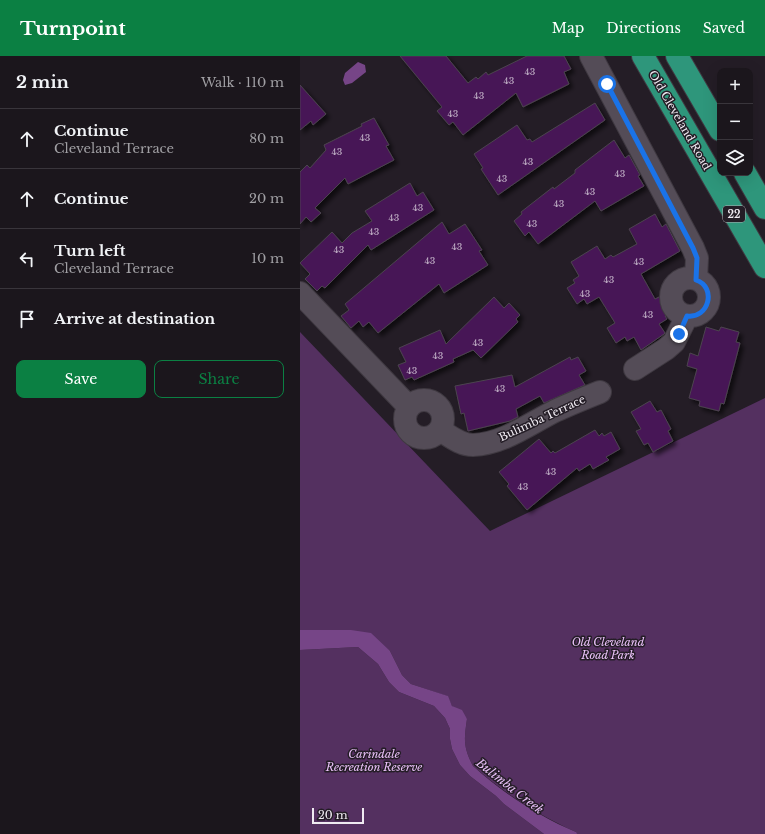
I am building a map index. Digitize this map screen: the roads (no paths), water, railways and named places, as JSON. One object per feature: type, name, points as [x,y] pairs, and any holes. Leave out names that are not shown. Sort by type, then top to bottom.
[{"type":"highway","name":"Old Cleveland Road","points":[[643,56],[765,267]]},
{"type":"highway","points":[[677,56],[717,125]]},
{"type":"highway","name":"22","points":[[747,176],[765,208]]},
{"type":"street","points":[[591,56],[693,248],[697,258],[696,280],[704,285],[708,290],[709,296],[708,303],[701,312],[696,315],[687,316],[674,342],[666,349],[635,368]]},
{"type":"street","name":"Bulimba Terrace","points":[[300,292],[409,407],[405,418],[405,424],[412,434],[424,438],[430,438],[440,430],[456,441],[472,445],[489,443],[512,434],[555,411],[600,392]]},
{"type":"park label","name":"Old Cleveland Road Park","points":[[608,648]]},
{"type":"park label","name":"Carindale Recreation Reserve","points":[[374,760]]},
{"type":"water label","name":"Bulimba Creek","points":[[510,786]]}]
